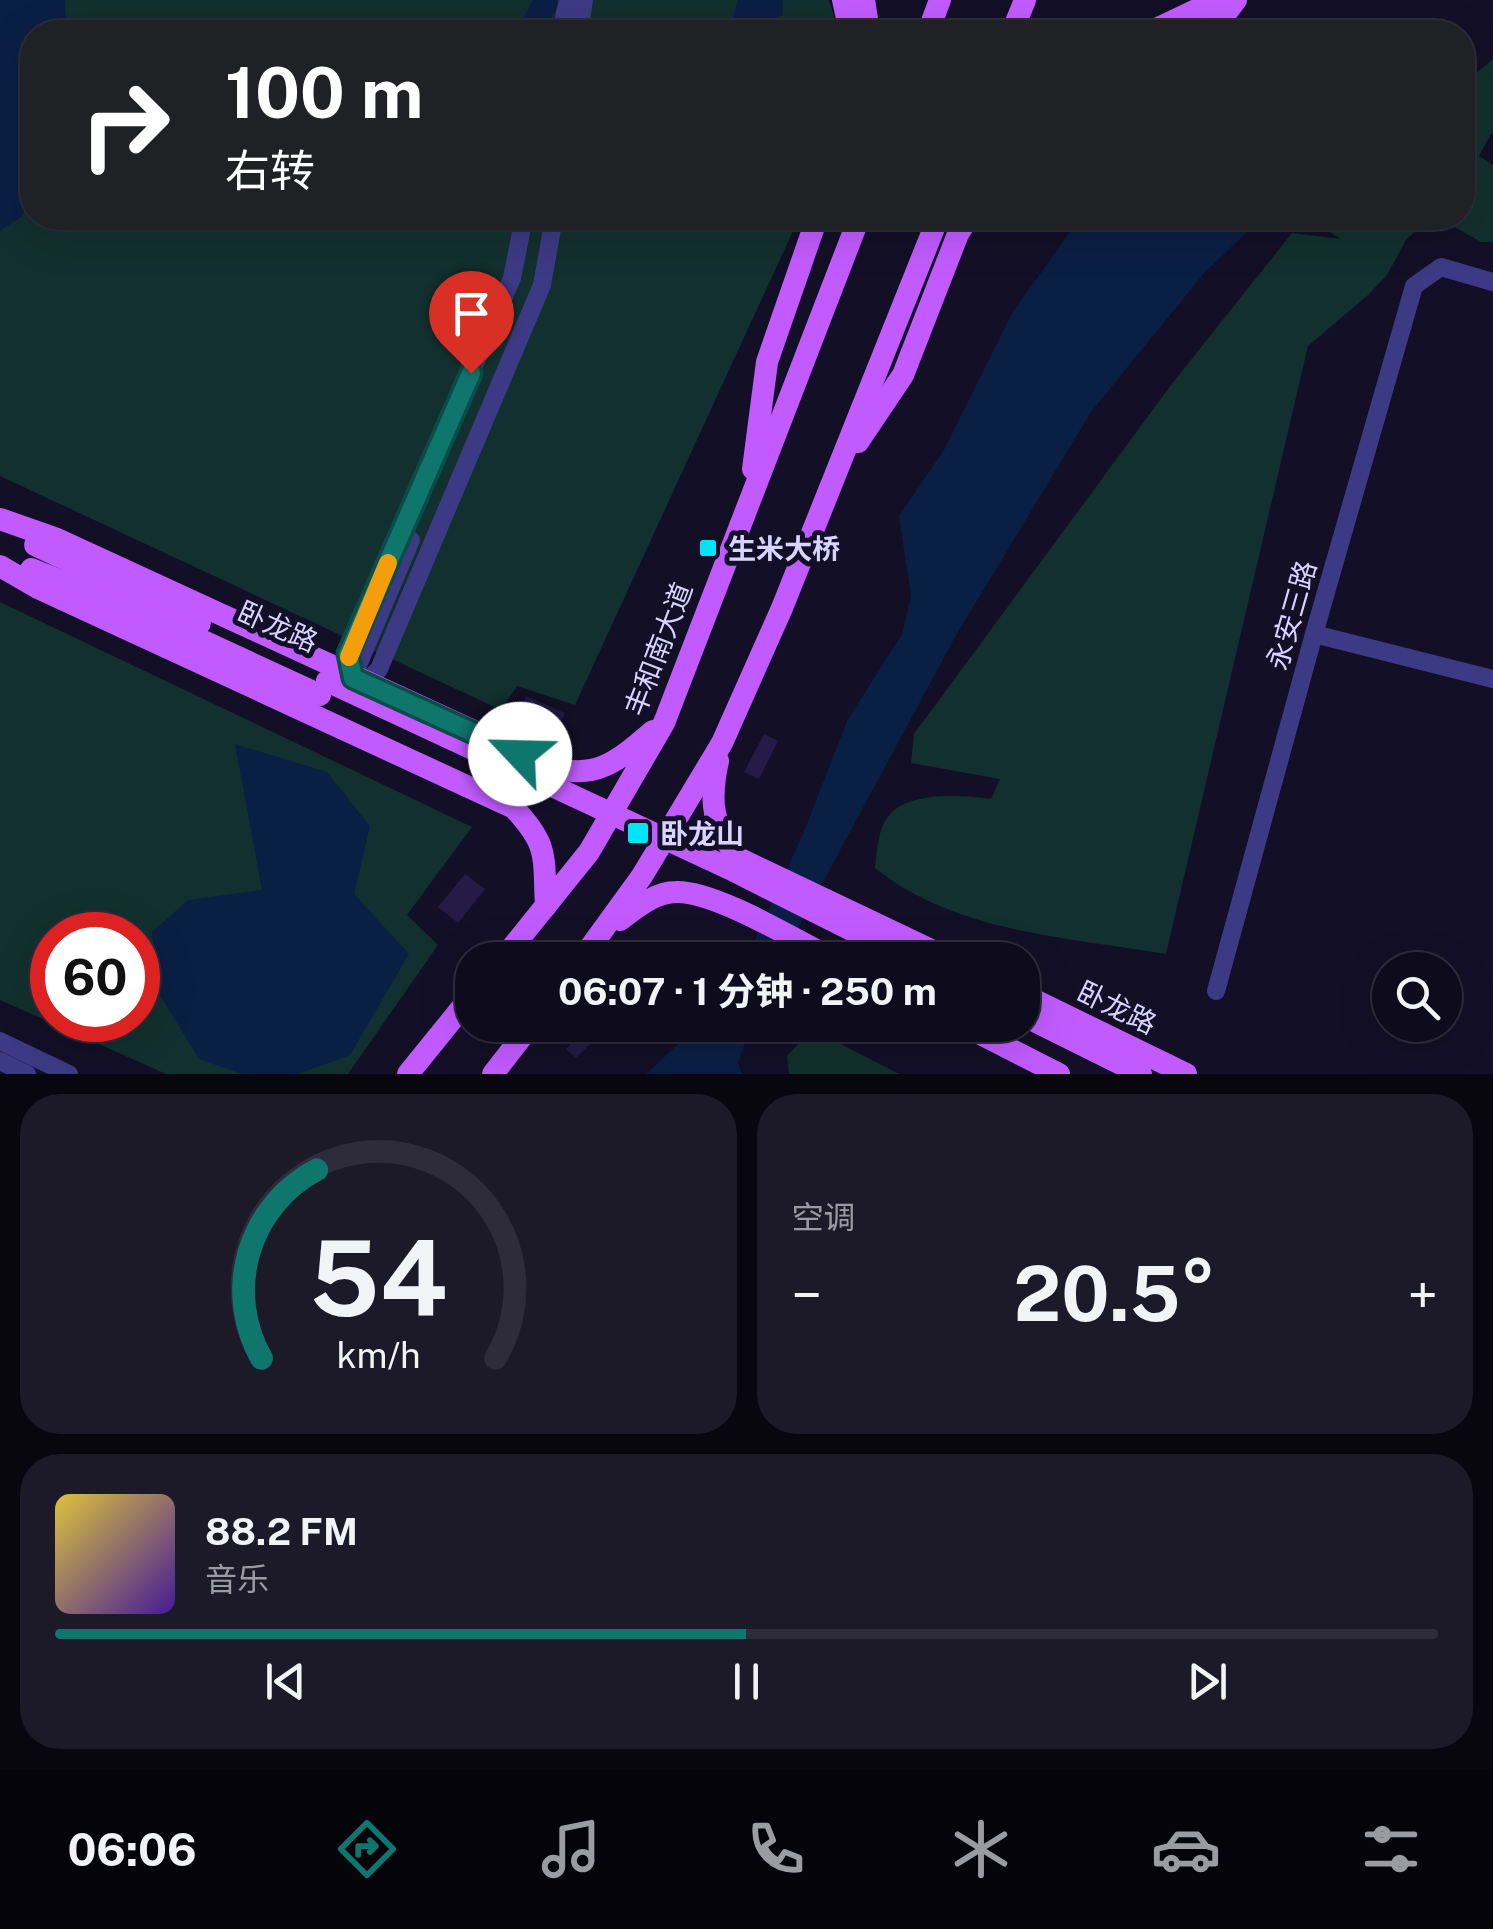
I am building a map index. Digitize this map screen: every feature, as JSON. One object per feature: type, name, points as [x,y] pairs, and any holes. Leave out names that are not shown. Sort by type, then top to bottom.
[{"type":"main road","points":[[1176,20],[1218,0]]},
{"type":"main road","points":[[1218,20],[1236,0]]},
{"type":"main road","points":[[750,497],[767,362],[813,230]]},
{"type":"main road","name":"丰和南大道","points":[[517,942],[589,852],[664,723],[855,230]]},
{"type":"main road","points":[[595,942],[642,876],[722,742],[782,608],[933,230]]},
{"type":"main road","points":[[914,278],[940,230]]},
{"type":"main road","points":[[834,478],[904,375],[960,230]]},
{"type":"main road","name":"卧龙路","points":[[0,518],[57,539],[359,681],[571,773],[588,773],[621,758],[664,723]]},
{"type":"main road","name":"卧龙路","points":[[0,527],[846,942]]},
{"type":"main road","name":"卧龙路","points":[[0,556],[323,688],[730,869],[875,942]]},
{"type":"main road","points":[[0,566],[56,596],[514,808],[536,832],[543,848],[546,906]]},
{"type":"main road","points":[[722,742],[712,786],[714,817],[722,838],[738,858],[914,942]]},
{"type":"main road","points":[[604,930],[644,902],[672,892],[702,895],[799,942]]},
{"type":"main road","name":"卧龙路","points":[[1040,1003],[1186,1074]]},
{"type":"main road","points":[[408,1074],[455,1016]]},
{"type":"main road","name":"卧龙路","points":[[1040,1025],[1141,1074]]},
{"type":"main road","points":[[1040,1040],[1109,1074]]},
{"type":"main road","points":[[493,1074],[517,1042]]},
{"type":"main road","points":[[996,1042],[1059,1074]]},
{"type":"street","points":[[359,681],[348,654],[512,278],[522,230]]},
{"type":"street","points":[[359,681],[521,279],[530,230]]},
{"type":"street","points":[[359,681],[532,280],[542,230]]},
{"type":"street","points":[[359,681],[380,669],[542,285],[552,230]]},
{"type":"street","name":"永安三路","points":[[1216,991],[1414,286],[1441,267],[1493,282]]},
{"type":"street","points":[[1314,634],[1493,679]]},
{"type":"street","points":[[0,1042],[69,1074]]},
{"type":"street","points":[[0,1062],[28,1074]]},
{"type":"green space","points":[[0,0],[829,0],[835,20],[20,20],[20,230],[793,230],[575,705],[517,686],[501,710],[0,476]]},
{"type":"green space","points":[[1493,59],[1493,130],[1479,156],[1493,165],[1493,242],[1481,242],[1460,230],[1475,230],[1475,75]]},
{"type":"green space","points":[[1327,230],[1416,230],[1406,240],[1387,275],[1308,346],[1166,954],[1014,929],[977,919],[907,890],[875,868],[886,819],[899,807],[924,798],[991,799],[1000,779],[911,763],[914,734],[1171,385],[1292,233],[1341,239]]},
{"type":"green space","points":[[0,602],[472,827],[407,915],[438,945],[348,1074],[166,1074],[94,1042],[160,1042],[160,912],[30,912],[30,1013],[0,1000]]},
{"type":"green space","points":[[800,1042],[837,1042],[899,1074],[789,1074],[787,1056]]},
{"type":"water","points":[[0,0],[65,0],[66,20],[20,20],[20,218],[0,231]]},
{"type":"water","points":[[738,0],[783,0],[783,15],[772,20],[733,17]]},
{"type":"water","points":[[1071,230],[1249,230],[1205,272],[1091,412],[955,637],[791,942],[754,942],[805,829],[847,721],[902,634],[911,596],[899,516],[944,450],[1012,313]]},
{"type":"water","points":[[235,744],[327,772],[370,826],[354,894],[409,954],[350,1055],[298,1074],[242,1074],[199,1059],[160,995],[160,925],[188,900],[262,890]]},
{"type":"water","points":[[681,1042],[745,1042],[738,1063],[742,1074],[646,1074]]},
{"type":"building","points":[[526,696],[565,713],[557,732],[517,715]]},
{"type":"building","points":[[764,734],[778,741],[759,779],[744,772]]},
{"type":"building","points":[[465,874],[485,889],[458,923],[438,907]]},
{"type":"building","points":[[573,1042],[592,1042],[576,1058],[566,1049]]},
{"type":"waterway","points":[[536,20],[547,0]]},
{"type":"slow traffic","points":[[349,657],[388,563]]},
{"type":"place","name":"生米大桥","points":[[708,548]]},
{"type":"place","name":"卧龙山","points":[[638,833]]},
{"type":"route","points":[[471,373],[348,654],[353,678],[520,754]]}]
